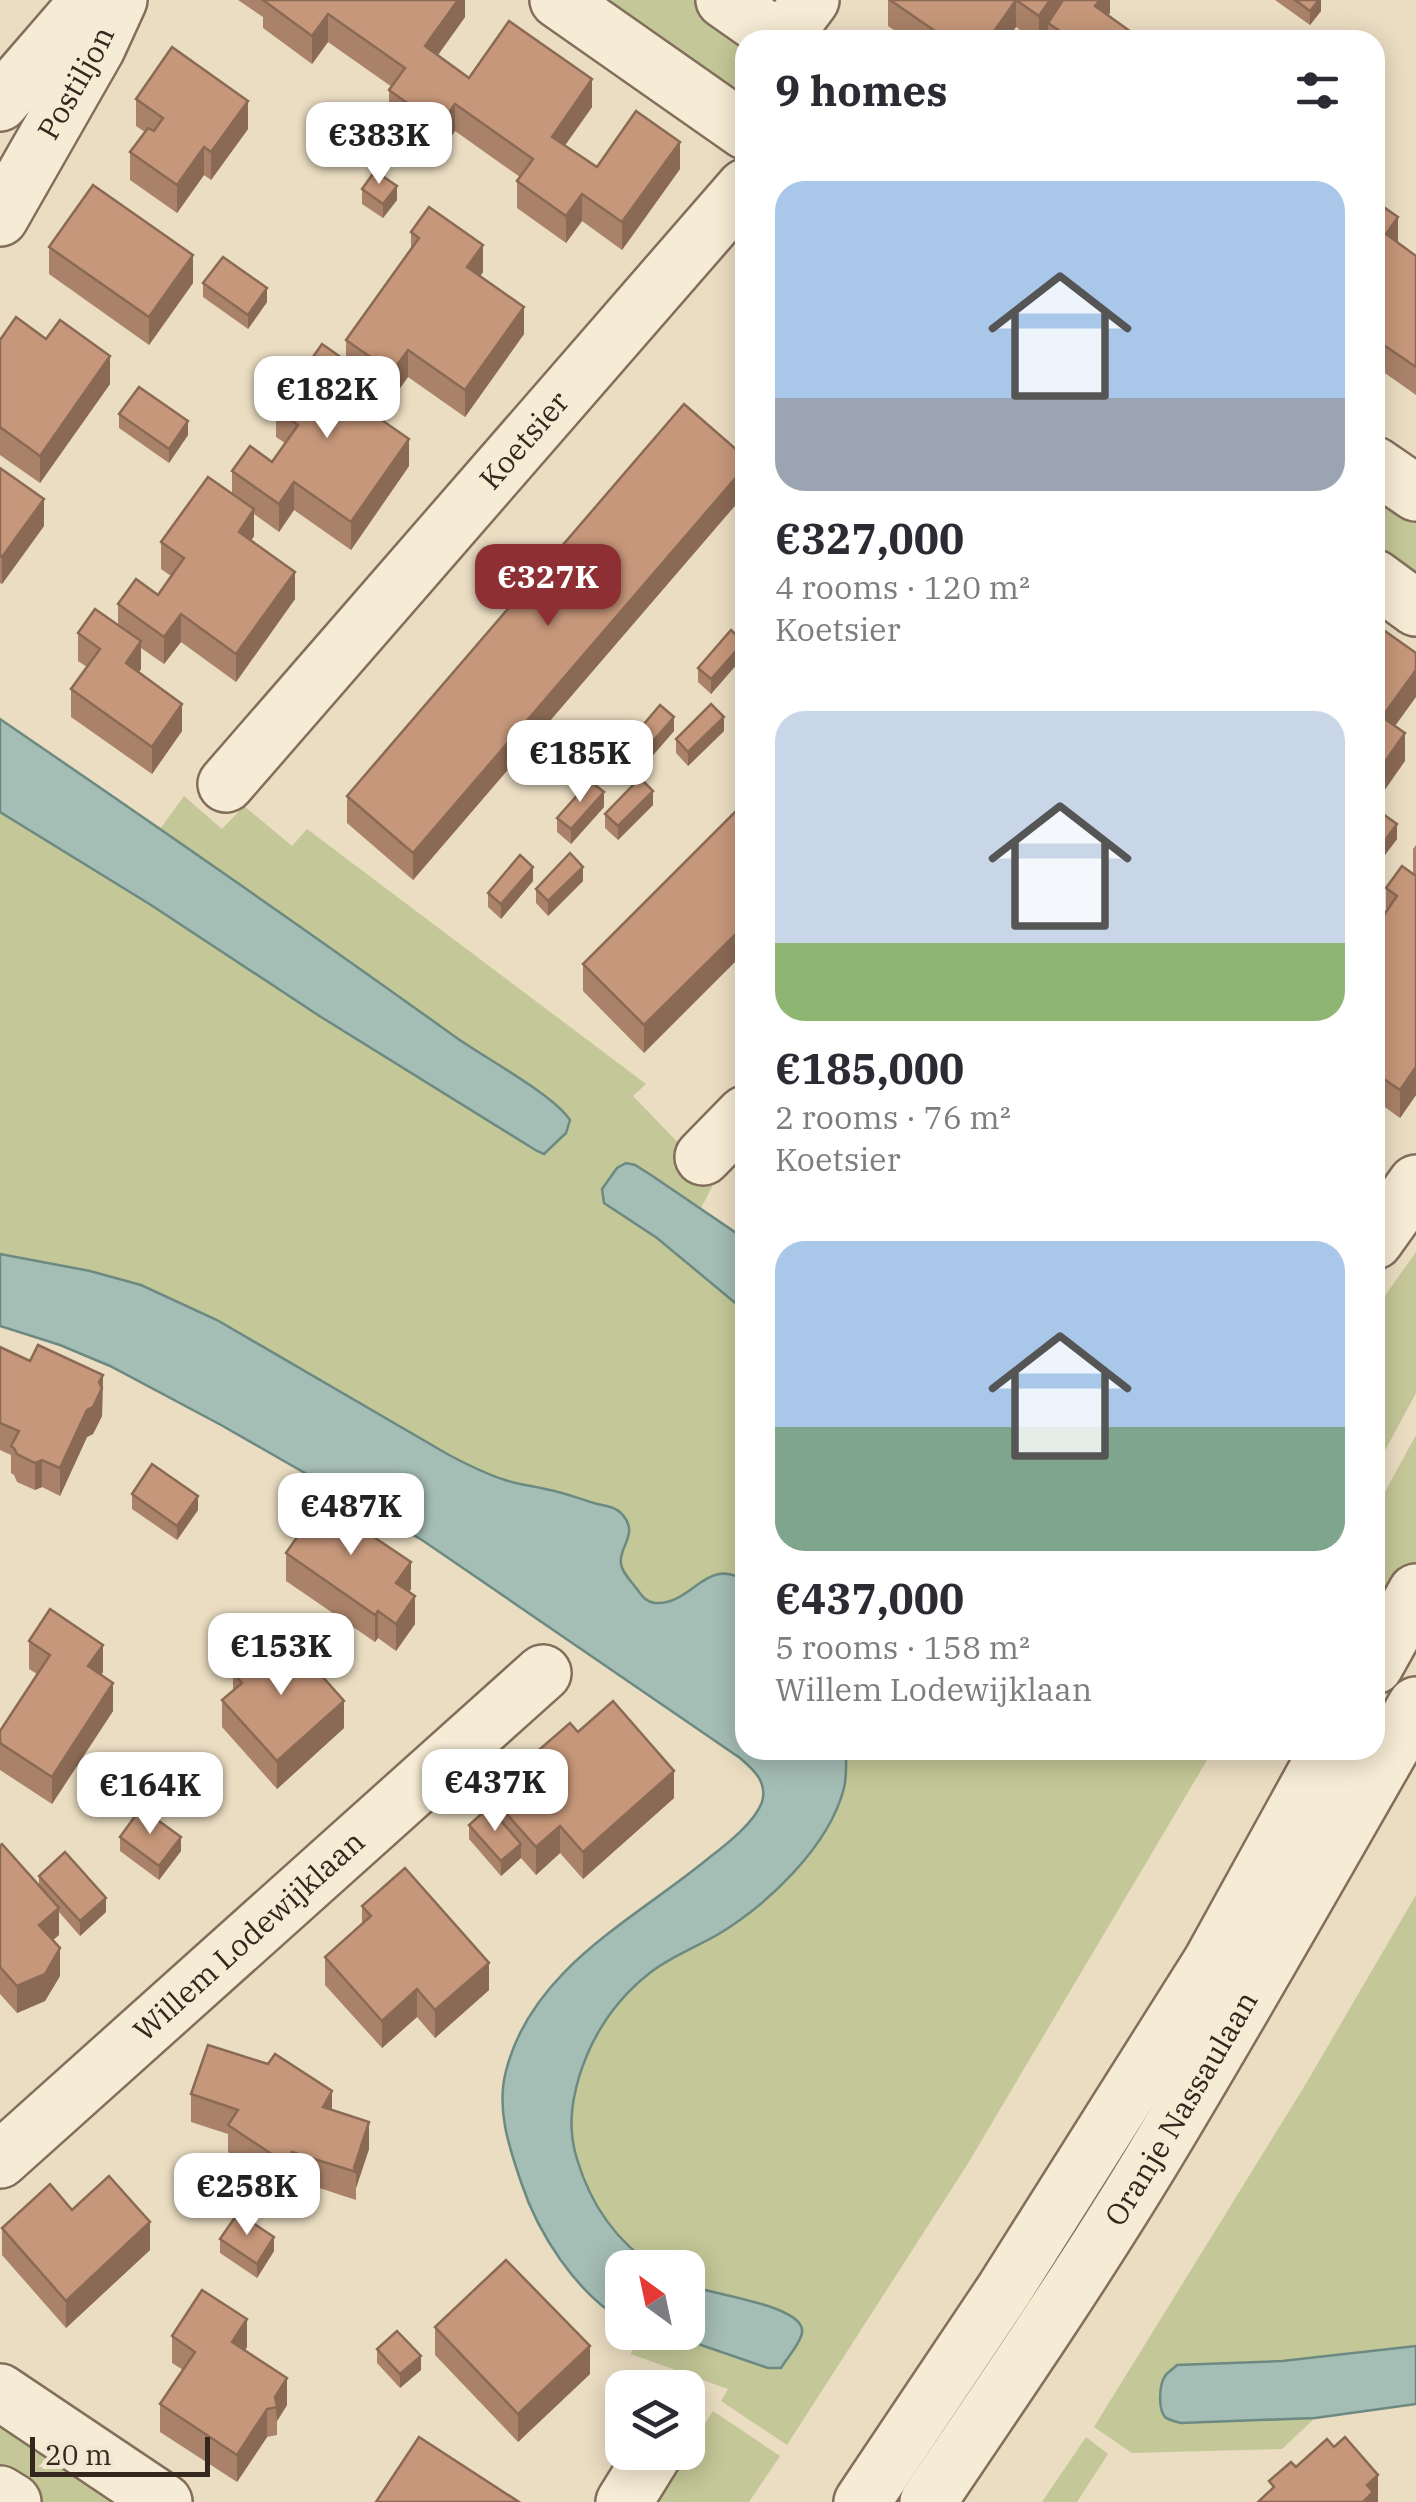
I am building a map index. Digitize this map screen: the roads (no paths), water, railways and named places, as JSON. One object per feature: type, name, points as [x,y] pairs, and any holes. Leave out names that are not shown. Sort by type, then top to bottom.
[{"type":"street","name":"Postiljon","points":[[0,103],[90,0]]},
{"type":"street","name":"Postiljon","points":[[0,218],[120,0]]},
{"type":"street","points":[[558,0],[735,125]]},
{"type":"street","points":[[724,0],[767,30]]},
{"type":"street","points":[[788,30],[811,0]]},
{"type":"street","name":"Koetsier","points":[[226,784],[735,199]]},
{"type":"street","points":[[1385,585],[1416,608]]},
{"type":"street","points":[[703,1157],[735,1124]]},
{"type":"street","points":[[1385,1227],[1416,1183]]},
{"type":"street","points":[[1385,1648],[1416,1592]]},
{"type":"street","name":"Willem Lodewijklaan","points":[[0,2160],[544,1673]]},
{"type":"street","name":"Oranje Nassaulaan","points":[[1385,1759],[1416,1705]]},
{"type":"street","name":"Oranje Nassaulaan","points":[[862,2502],[1004,2290],[1211,1962],[1322,1760]]},
{"type":"street","name":"Oranje Nassaulaan","points":[[928,2502],[1148,2167],[1385,1760]]},
{"type":"street","points":[[0,2392],[164,2502]]},
{"type":"street","points":[[624,2502],[644,2470]]},
{"type":"street","points":[[0,2494],[13,2502]]},
{"type":"water","points":[[0,719],[533,1088],[570,1120],[566,1133],[544,1154],[537,1151],[0,812]]},
{"type":"water","points":[[626,1163],[635,1165],[735,1232],[735,1303],[657,1238],[604,1203],[602,1189],[617,1168]]},
{"type":"water","points":[[0,1254],[141,1285],[217,1320],[470,1466],[511,1482],[616,1509],[629,1528],[622,1567],[649,1601],[668,1602],[709,1577],[735,1576],[735,1755],[422,1540],[221,1425],[110,1366],[0,1326]]},
{"type":"water","points":[[742,1760],[846,1760],[844,1788],[836,1810],[825,1832],[794,1872],[756,1908],[638,1983],[598,2032],[584,2062],[572,2118],[574,2148],[597,2206],[633,2250],[605,2250],[605,2308],[574,2278],[548,2241],[528,2202],[505,2128],[502,2099],[506,2071],[519,2035],[538,2003],[562,1975],[589,1949],[747,1825],[762,1802],[763,1788]]},
{"type":"water","points":[[705,2289],[773,2308],[799,2323],[801,2337],[781,2368],[768,2368],[705,2346]]},
{"type":"water","points":[[1416,2346],[1416,2404],[1315,2418],[1181,2423],[1166,2418],[1161,2408],[1163,2380],[1177,2365],[1282,2361]]}]
